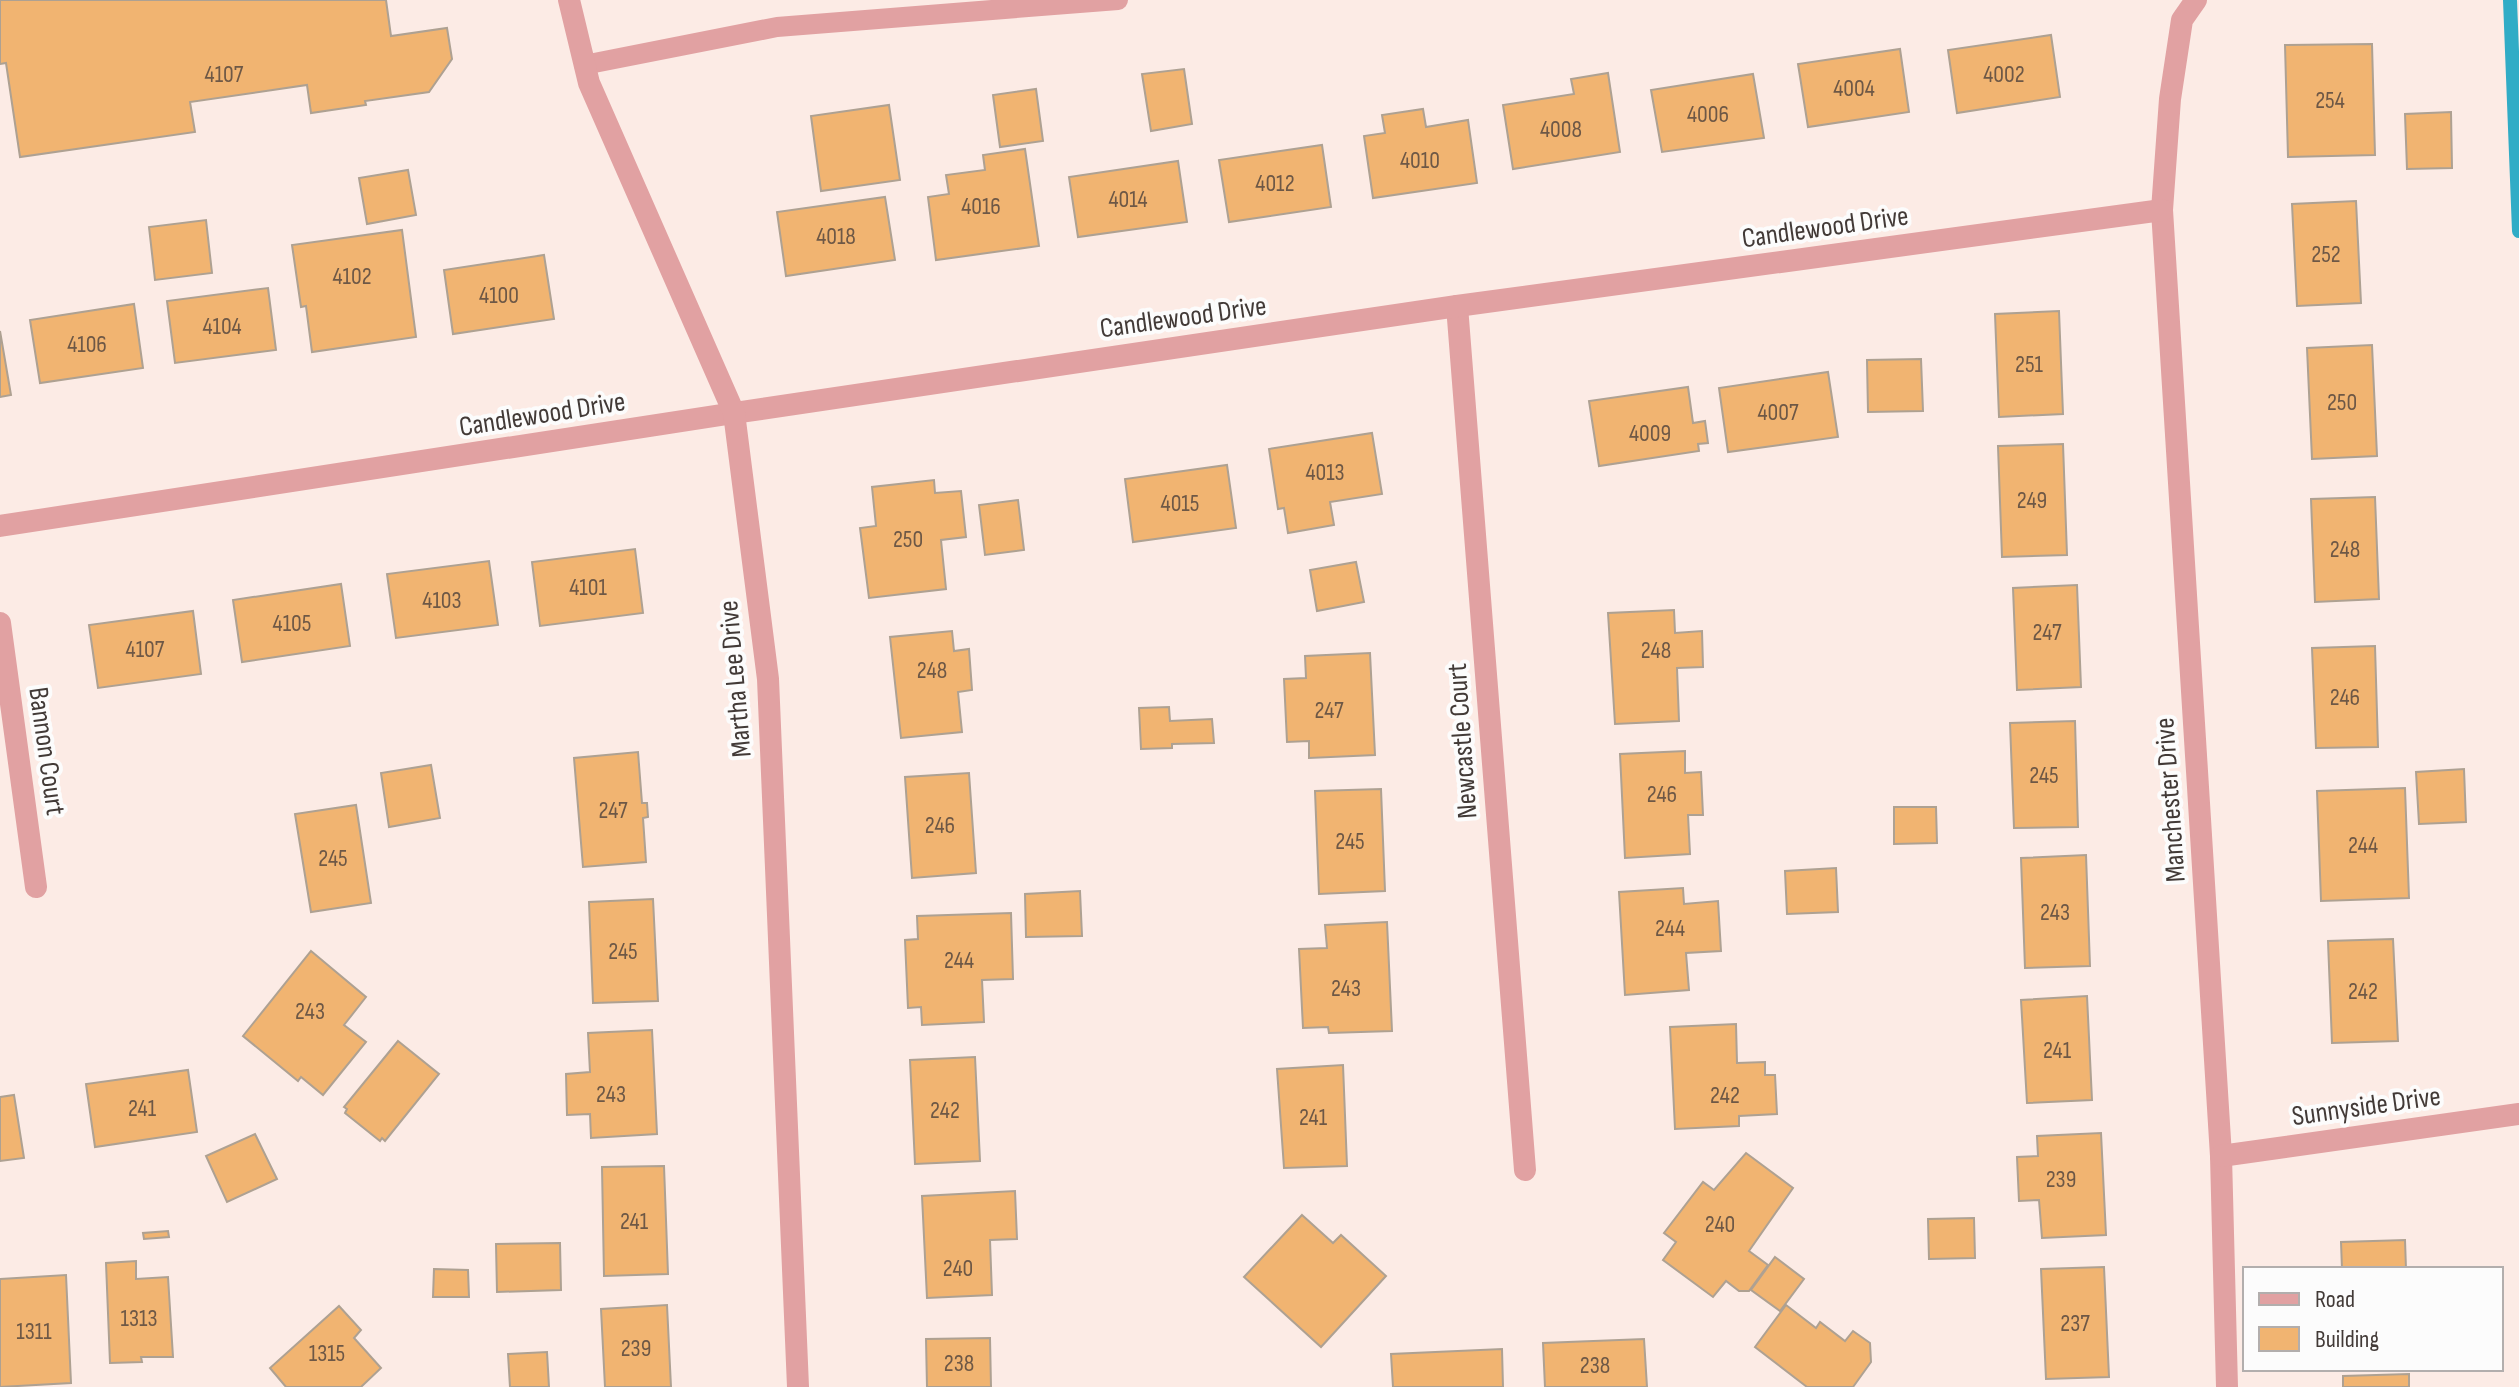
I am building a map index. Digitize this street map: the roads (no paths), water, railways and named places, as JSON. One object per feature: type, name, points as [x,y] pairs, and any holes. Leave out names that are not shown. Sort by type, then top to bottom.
[{"type":"street","name":"Martha Lee Drive","points":[[569,0],[589,83],[734,413],[768,679],[798,1387]]},
{"type":"street","points":[[2162,210],[2170,99],[2182,20],[2196,0]]},
{"type":"street","name":"Candlewood Drive","points":[[0,526],[1457,306],[2162,210]]},
{"type":"street","name":"Manchester Drive","points":[[2162,210],[2221,1156],[2227,1387]]},
{"type":"street","name":"Newcastle Court","points":[[1457,306],[1525,1170]]},
{"type":"street","name":"Bannon Court","points":[[0,623],[36,887]]},
{"type":"street","name":"Sunnyside Drive","points":[[2221,1156],[2519,1114]]},
{"type":"lane","points":[[584,65],[777,27],[1118,0]]},
{"type":"waterway","points":[[2510,0],[2519,231]]}]
